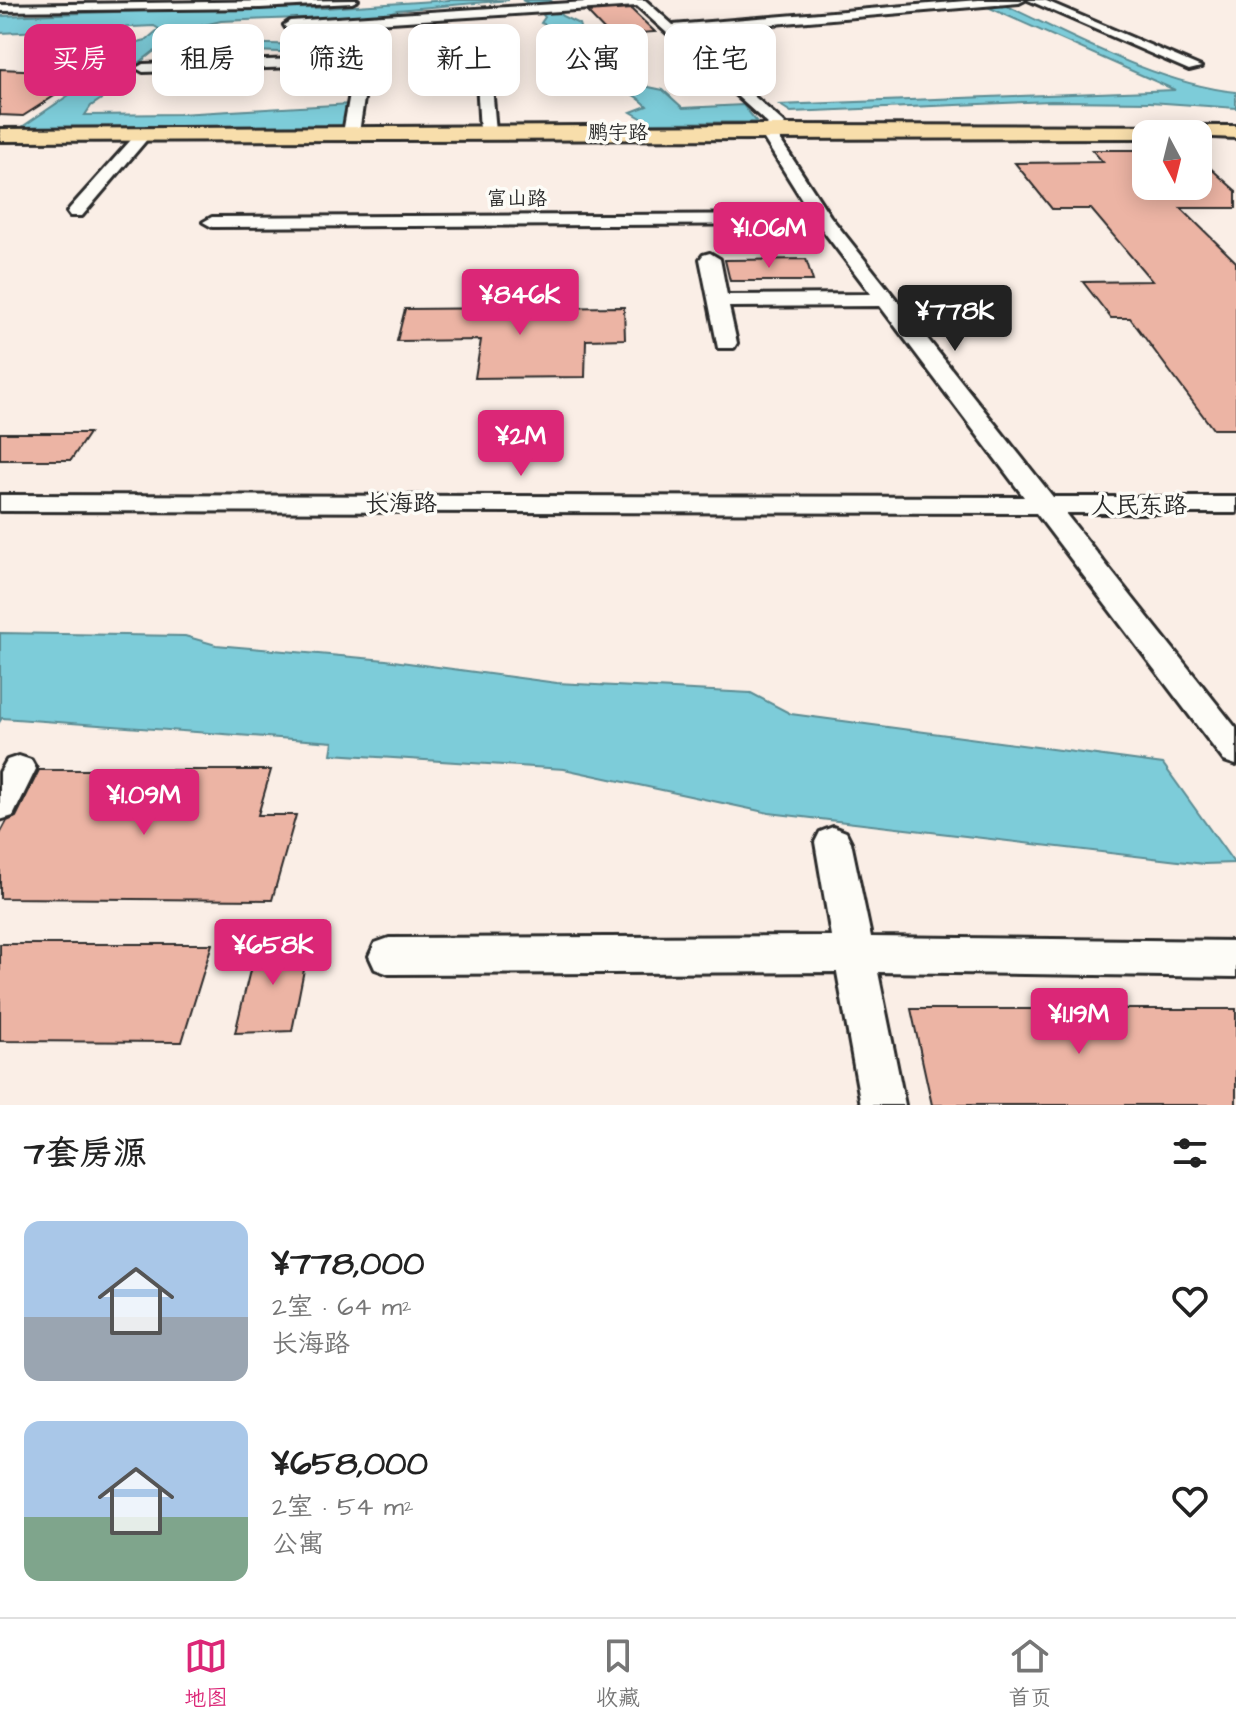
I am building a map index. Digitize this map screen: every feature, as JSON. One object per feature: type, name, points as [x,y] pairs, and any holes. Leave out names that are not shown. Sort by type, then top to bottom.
[{"type":"main road","name":"鹏宇路","points":[[0,135],[1236,132]]},
{"type":"street","points":[[0,8],[352,0]]},
{"type":"street","points":[[731,24],[1019,0]]},
{"type":"street","points":[[1034,0],[1194,67]]},
{"type":"street","points":[[310,24],[639,1],[664,24]]},
{"type":"street","points":[[143,68],[280,64]]},
{"type":"street","points":[[351,133],[358,96]]},
{"type":"street","points":[[485,96],[488,132]]},
{"type":"street","points":[[745,96],[777,124],[767,131],[823,219],[1236,752]]},
{"type":"street","points":[[76,212],[144,134]]},
{"type":"street","name":"富山路","points":[[212,222],[823,219]]},
{"type":"street","points":[[710,259],[726,343]]},
{"type":"street","points":[[718,301],[885,300]]},
{"type":"street","name":"长海路","points":[[0,503],[1042,504]]},
{"type":"street","name":"人民东路","points":[[1042,504],[1236,505]]},
{"type":"street","points":[[0,806],[19,769]]},
{"type":"street","points":[[833,842],[883,1105]]},
{"type":"street","points":[[389,956],[854,954],[1236,959]]},
{"type":"water","points":[[449,0],[509,0],[397,10],[383,15],[208,24],[136,27],[136,24],[24,24],[24,32],[0,33],[0,16],[325,8]]},
{"type":"water","points":[[522,0],[550,0],[554,3],[549,5],[562,16],[579,24],[543,24],[541,23],[545,17],[536,7]]},
{"type":"water","points":[[972,0],[994,0],[1082,42],[1175,79],[1236,92],[1236,108],[1150,102],[1051,101],[791,112],[780,105],[1175,90]]},
{"type":"water","points":[[152,35],[152,53],[136,65],[136,42]]},
{"type":"water","points":[[264,44],[280,44],[280,52],[264,51]]},
{"type":"water","points":[[648,87],[663,90],[664,96],[670,96],[683,108],[743,105],[757,122],[650,123],[631,112],[647,106],[635,96],[648,96]]},
{"type":"water","points":[[67,96],[106,96],[91,106],[85,115],[179,114],[350,104],[345,126],[22,127]]},
{"type":"water","points":[[0,633],[185,636],[216,645],[386,660],[557,683],[751,693],[791,714],[1163,764],[1234,863],[1204,864],[769,813],[564,769],[331,754],[333,742],[2,718],[0,721]]},
{"type":"building","points":[[631,9],[647,24],[598,24],[587,12]]},
{"type":"building","points":[[0,69],[24,70],[24,96],[54,96],[23,116],[0,115]]},
{"type":"building","points":[[1092,150],[1132,150],[1132,200],[1212,200],[1212,170],[1236,191],[1236,208],[1181,208],[1236,262],[1236,429],[1213,429],[1130,318],[1111,318],[1083,282],[1152,281],[1091,209],[1052,209],[1015,163],[1103,162]]},
{"type":"building","points":[[806,259],[813,281],[730,281],[725,260]]},
{"type":"building","points":[[624,307],[625,339],[586,340],[585,377],[475,378],[481,340],[397,341],[405,309]]},
{"type":"building","points":[[0,433],[89,433],[71,460],[0,460]]},
{"type":"building","points":[[39,770],[271,770],[258,815],[296,815],[272,900],[0,898],[0,834],[7,821],[16,817]]},
{"type":"building","points":[[310,939],[292,1031],[235,1033],[257,941]]},
{"type":"building","points":[[0,944],[212,944],[182,1042],[0,1041]]},
{"type":"building","points":[[911,1009],[1236,1009],[1236,1105],[932,1105]]}]
